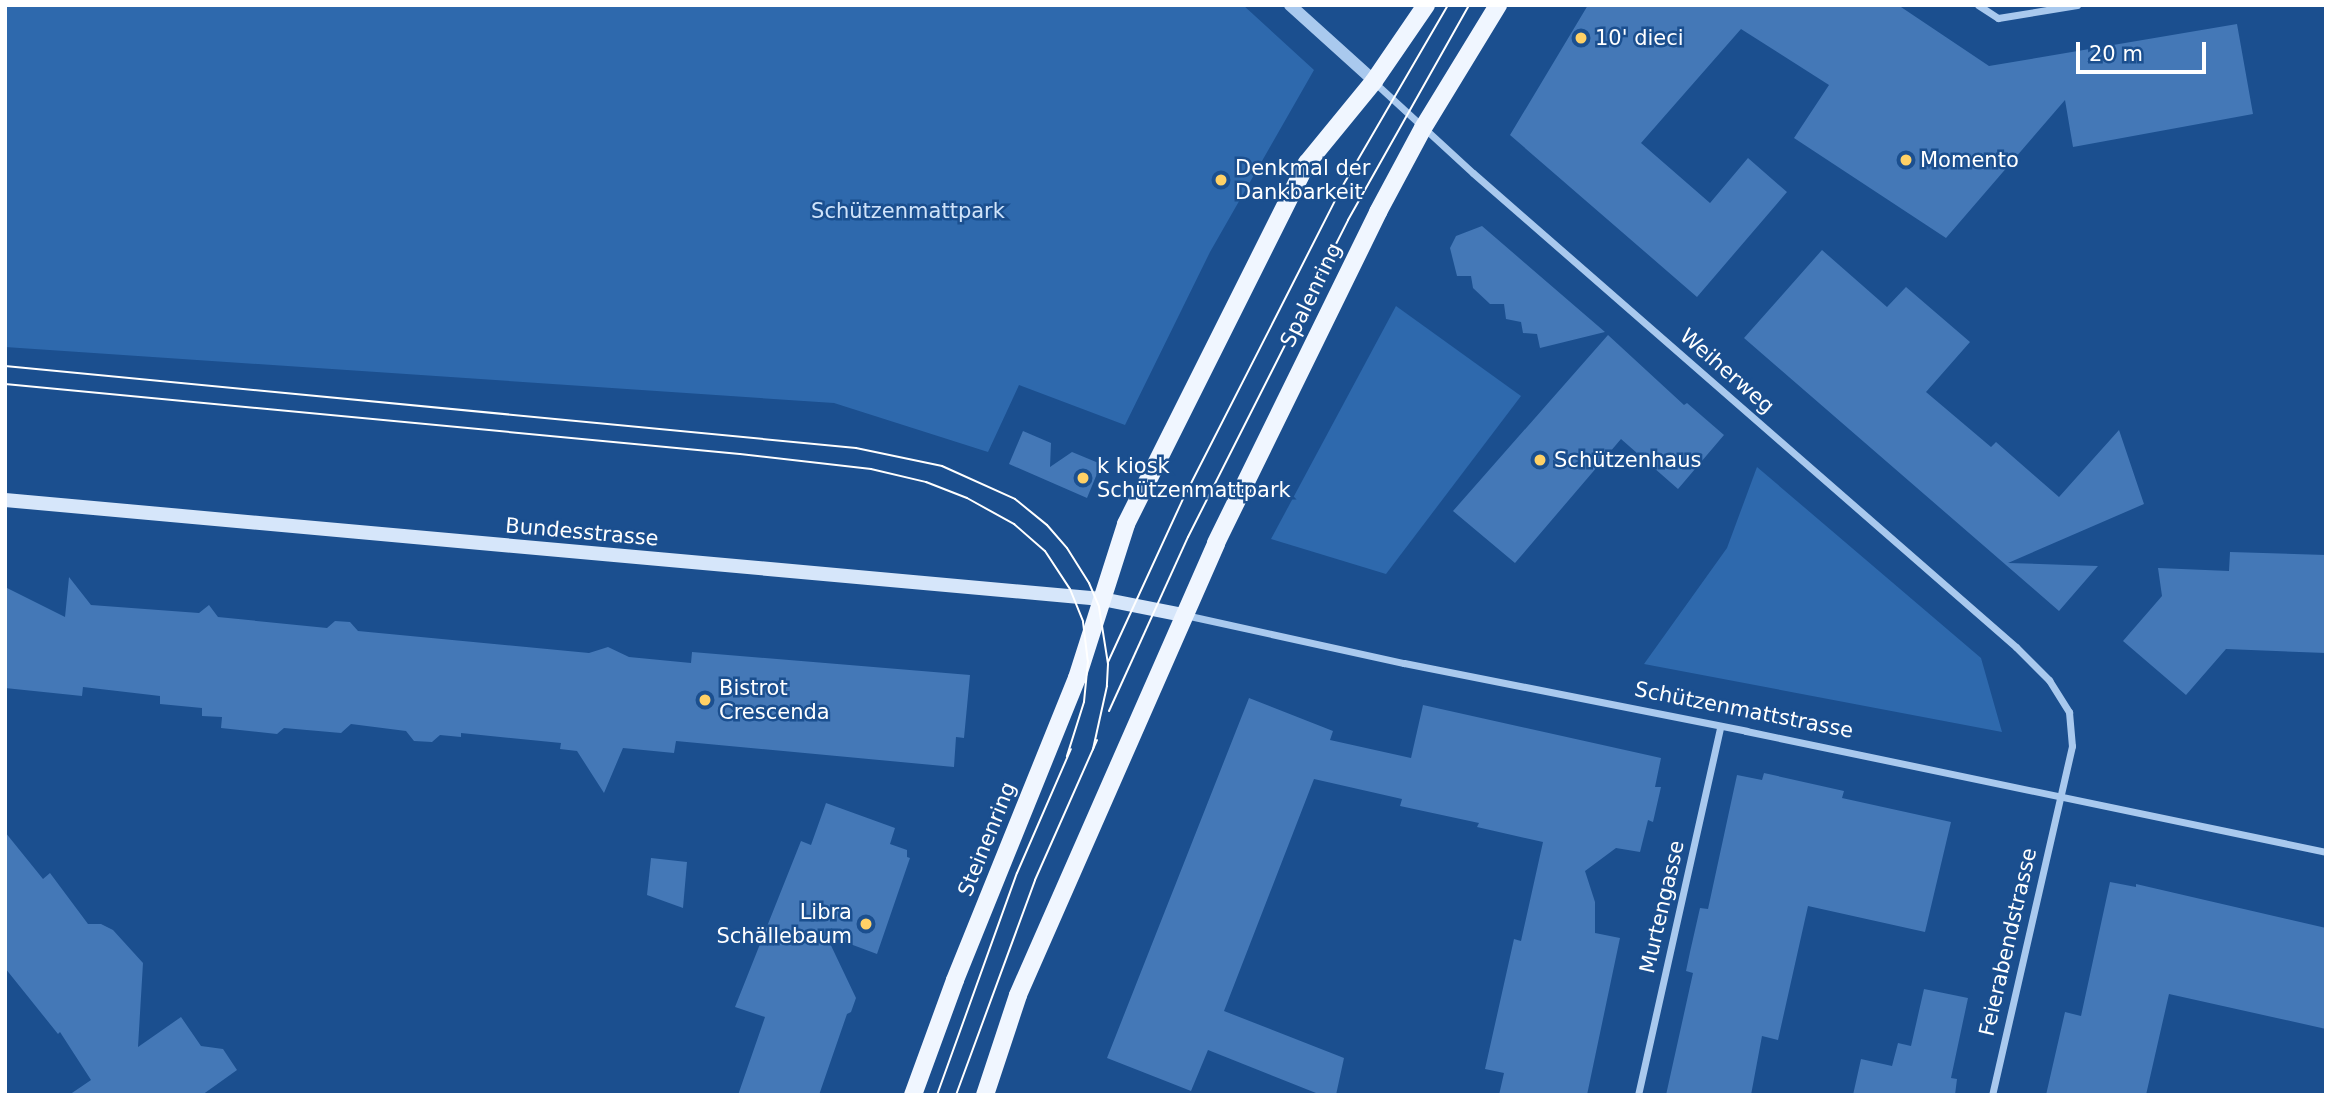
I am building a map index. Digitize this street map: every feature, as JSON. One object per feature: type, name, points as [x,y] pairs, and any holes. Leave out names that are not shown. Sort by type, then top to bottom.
[{"type":"main road","points":[[1102,599],[1126,524],[1307,163],[1374,82],[1426,5]]},
{"type":"main road","name":"Spalenring","points":[[1183,615],[1368,232],[1423,128],[1498,5]]},
{"type":"main road","name":"Bundesstrasse","points":[[5,500],[1102,599],[1155,609]]},
{"type":"main road","name":"Steinenring","points":[[913,1095],[955,980],[1077,678],[1102,599]]},
{"type":"main road","name":"Schützenmattstrasse","points":[[1155,609],[1183,615]]},
{"type":"main road","points":[[985,1095],[1018,995],[1183,615]]},
{"type":"street","name":"Weiherweg","points":[[1290,5],[1423,128],[2049,680],[2069,712],[2072,746],[2059,797]]},
{"type":"street","points":[[1978,5],[1998,18],[2077,5]]},
{"type":"street","name":"Schützenmattstrasse","points":[[1183,615],[2326,852]]},
{"type":"street","name":"Murtengasse","points":[[1638,1095],[1720,727]]},
{"type":"street","name":"Feierabendstrasse","points":[[1992,1095],[2059,797]]},
{"type":"green space","name":"Schützenmattpark","points":[[5,5],[1243,5],[1314,70],[1210,252],[1125,425],[1019,385],[988,452],[834,403],[5,347]]},
{"type":"green space","points":[[1396,306],[1521,396],[1386,574],[1271,539]]},
{"type":"green space","points":[[1757,467],[1981,658],[2002,732],[1644,664],[1727,548]]},
{"type":"building","points":[[1588,5],[1898,5],[1989,66],[2237,24],[2253,114],[2073,147],[2065,100],[1946,238],[1794,138],[1829,85],[1741,29],[1641,143],[1710,203],[1748,158],[1787,192],[1697,297],[1510,135]]},
{"type":"building","points":[[1482,226],[1605,332],[1540,348],[1537,334],[1523,333],[1521,322],[1506,319],[1504,304],[1490,304],[1473,288],[1471,276],[1457,276],[1450,248],[1456,236]]},
{"type":"building","points":[[1822,250],[1887,307],[1906,287],[1970,342],[1926,392],[1991,447],[1996,442],[2059,497],[2119,430],[2144,504],[2008,563],[2098,566],[2059,611],[1744,338]]},
{"type":"building","points":[[1608,335],[1684,405],[1687,403],[1724,435],[1678,489],[1621,439],[1515,563],[1453,511]]},
{"type":"building","points":[[1023,431],[1051,443],[1050,467],[1072,452],[1101,464],[1087,498],[1009,464]]},
{"type":"building","points":[[2230,552],[2326,555],[2326,653],[2226,649],[2186,695],[2123,641],[2162,596],[2158,568],[2229,571]]},
{"type":"building","points":[[69,577],[91,605],[199,613],[209,605],[218,617],[327,628],[335,621],[350,622],[358,631],[589,653],[608,647],[629,657],[691,663],[692,652],[970,675],[964,738],[956,737],[954,767],[676,741],[674,753],[623,748],[604,793],[577,751],[560,749],[561,743],[461,733],[461,737],[440,735],[432,742],[414,741],[406,731],[351,724],[341,733],[284,728],[277,734],[221,728],[222,717],[202,716],[202,708],[160,704],[160,696],[83,687],[82,696],[5,688],[5,587],[65,617]]},
{"type":"building","points":[[1249,698],[1333,731],[1330,740],[1411,758],[1423,705],[1661,758],[1655,787],[1661,787],[1653,822],[1648,820],[1640,852],[1616,848],[1585,871],[1595,902],[1595,933],[1620,938],[1587,1095],[1499,1095],[1504,1073],[1485,1069],[1514,939],[1521,941],[1543,842],[1477,827],[1479,823],[1400,806],[1402,799],[1314,779],[1224,1011],[1344,1058],[1336,1095],[1321,1095],[1208,1050],[1191,1091],[1107,1058]]},
{"type":"building","points":[[1764,773],[1844,791],[1842,798],[1951,822],[1925,932],[1808,906],[1778,1040],[1762,1036],[1751,1095],[1666,1095],[1693,973],[1686,971],[1690,952],[1700,908],[1708,909],[1737,775],[1762,780]]},
{"type":"building","points":[[826,803],[895,828],[890,844],[907,850],[907,857],[910,858],[877,954],[826,935],[856,998],[851,1012],[847,1014],[819,1095],[738,1095],[765,1017],[735,1007],[801,841],[811,845]]},
{"type":"building","points":[[5,832],[43,879],[50,873],[88,924],[101,924],[113,930],[143,963],[138,1047],[181,1017],[201,1046],[223,1049],[237,1070],[202,1095],[69,1095],[91,1080],[60,1032],[58,1034],[5,968]]},
{"type":"building","points":[[651,858],[687,862],[683,908],[647,895]]},
{"type":"building","points":[[2110,882],[2136,887],[2136,884],[2326,928],[2326,1029],[2169,994],[2146,1095],[2046,1095],[2065,1012],[2081,1016]]},
{"type":"building","points":[[1924,989],[1968,998],[1951,1078],[1957,1079],[1955,1095],[1853,1095],[1861,1059],[1892,1066],[1898,1043],[1911,1046]]},
{"type":"tram line","points":[[1108,662],[1183,499],[1342,187],[1448,5]]},
{"type":"tram line","points":[[1109,711],[1188,537],[1348,220],[1469,5]]},
{"type":"tram line","points":[[5,366],[856,448],[942,466],[1015,499],[1047,525],[1067,548],[1089,583],[1099,607],[1108,664],[1107,686],[1093,749]]},
{"type":"tram line","points":[[5,384],[740,454],[871,469],[926,482],[967,498],[1014,524],[1045,551],[1070,589],[1083,622],[1088,661],[1084,702],[1067,756]]},
{"type":"tram line","points":[[956,1095],[1035,880],[1097,740]]},
{"type":"tram line","points":[[937,1095],[1017,873],[1071,749]]},
{"type":"place","name":"10' dieci","points":[[1581,38]]},
{"type":"place","name":"Momento","points":[[1906,160]]},
{"type":"place","name":"Denkmal der Dankbarkeit","points":[[1221,180]]},
{"type":"place","name":"Schützenhaus","points":[[1540,460]]},
{"type":"place","name":"k kiosk Schützenmattpark","points":[[1083,478]]},
{"type":"place","name":"Bistrot Crescenda","points":[[705,700]]},
{"type":"place","name":"Libra Schällebaum","points":[[866,924]]}]
